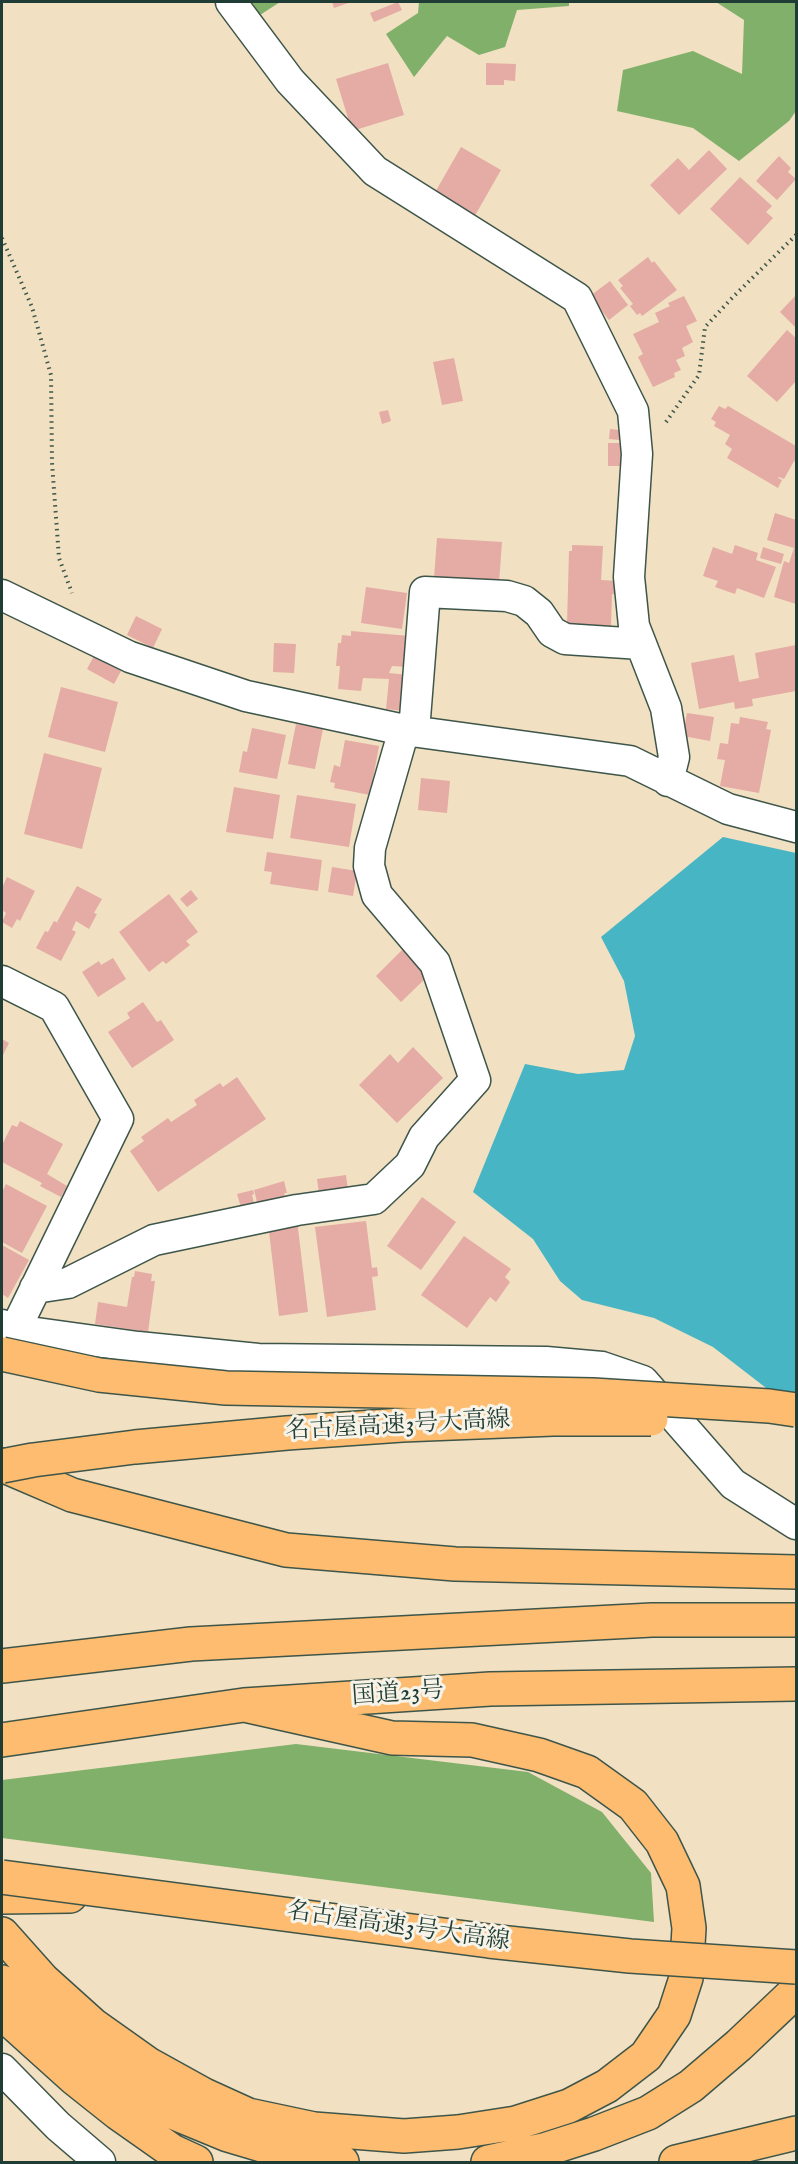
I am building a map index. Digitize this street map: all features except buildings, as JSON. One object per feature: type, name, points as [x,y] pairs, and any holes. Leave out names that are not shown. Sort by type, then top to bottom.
[{"type":"highway","points":[[6,1336],[99,1374],[226,1388],[593,1395],[769,1406],[796,1410]]},
{"type":"highway","name":"名古屋高速3号大高線","points":[[2,1466],[135,1447],[402,1425],[565,1419],[796,1423]]},
{"type":"highway","points":[[2,1466],[72,1495],[286,1550],[455,1564],[796,1572]]},
{"type":"highway","points":[[2,1666],[191,1644],[652,1620],[796,1620]]},
{"type":"highway","name":"国道23号","points":[[2,1740],[244,1705],[490,1689],[796,1684]]},
{"type":"highway","points":[[2,1934],[43,1980],[93,2025],[148,2064],[204,2095],[248,2115],[314,2129],[404,2136],[458,2132],[516,2123],[569,2106],[607,2086],[646,2056],[674,2014],[686,1978],[689,1928],[683,1886],[662,1842],[633,1805],[587,1772],[539,1755],[472,1740],[392,1738],[244,1705]]},
{"type":"highway","name":"名古屋高速3号大高線","points":[[2,1878],[141,1894],[489,1941],[630,1956],[796,1967]]},
{"type":"highway","points":[[2,1897],[141,1894]]},
{"type":"highway","points":[[2,1982],[125,2087],[177,2114],[228,2135],[282,2151],[342,2163]]},
{"type":"highway","points":[[488,2163],[556,2146],[648,2114],[691,2086],[739,2045],[796,1991]]},
{"type":"highway","points":[[2,2013],[74,2078],[118,2113],[172,2151],[196,2163]]},
{"type":"highway","points":[[676,2163],[796,2133]]},
{"type":"street","points":[[231,2],[290,81],[375,171],[577,298],[633,411],[637,454],[629,577],[634,626],[666,708],[674,757],[668,781]]},
{"type":"street","points":[[35,1288],[68,1283],[154,1240],[297,1210],[374,1199],[410,1165],[424,1137],[475,1080],[435,963],[378,895],[369,866],[370,848],[409,731],[425,592],[507,596],[524,601],[539,613],[552,632],[565,639],[641,644]]},
{"type":"street","points":[[2,595],[130,657],[246,696],[409,731],[630,761],[728,809],[796,827]]},
{"type":"street","points":[[2,981],[54,1008],[118,1119],[35,1288],[6,1336],[258,1359],[546,1362],[602,1366],[643,1381],[733,1484],[796,1524]]},
{"type":"street","points":[[2,2069],[58,2126],[100,2163]]},
{"type":"path","points":[[637,454],[653,440],[699,375],[705,327],[796,235]]},
{"type":"path","points":[[2,238],[32,307],[51,375],[52,463],[59,558],[74,599],[75,630]]},
{"type":"green space","points":[[252,2],[280,2],[260,15]]},
{"type":"green space","points":[[419,2],[569,2],[569,6],[517,10],[505,47],[479,55],[447,36],[414,77],[386,34],[418,13]]},
{"type":"green space","points":[[716,2],[796,2],[796,111],[789,121],[739,161],[693,128],[617,111],[623,70],[693,51],[742,74],[744,20]]},
{"type":"green space","points":[[296,1744],[528,1772],[602,1812],[651,1873],[654,1922],[2,1838],[2,1780]]},
{"type":"water","points":[[723,837],[796,853],[796,1411],[713,1347],[654,1318],[582,1300],[560,1281],[533,1239],[473,1192],[525,1064],[578,1074],[624,1070],[635,1036],[624,981],[601,937]]}]
